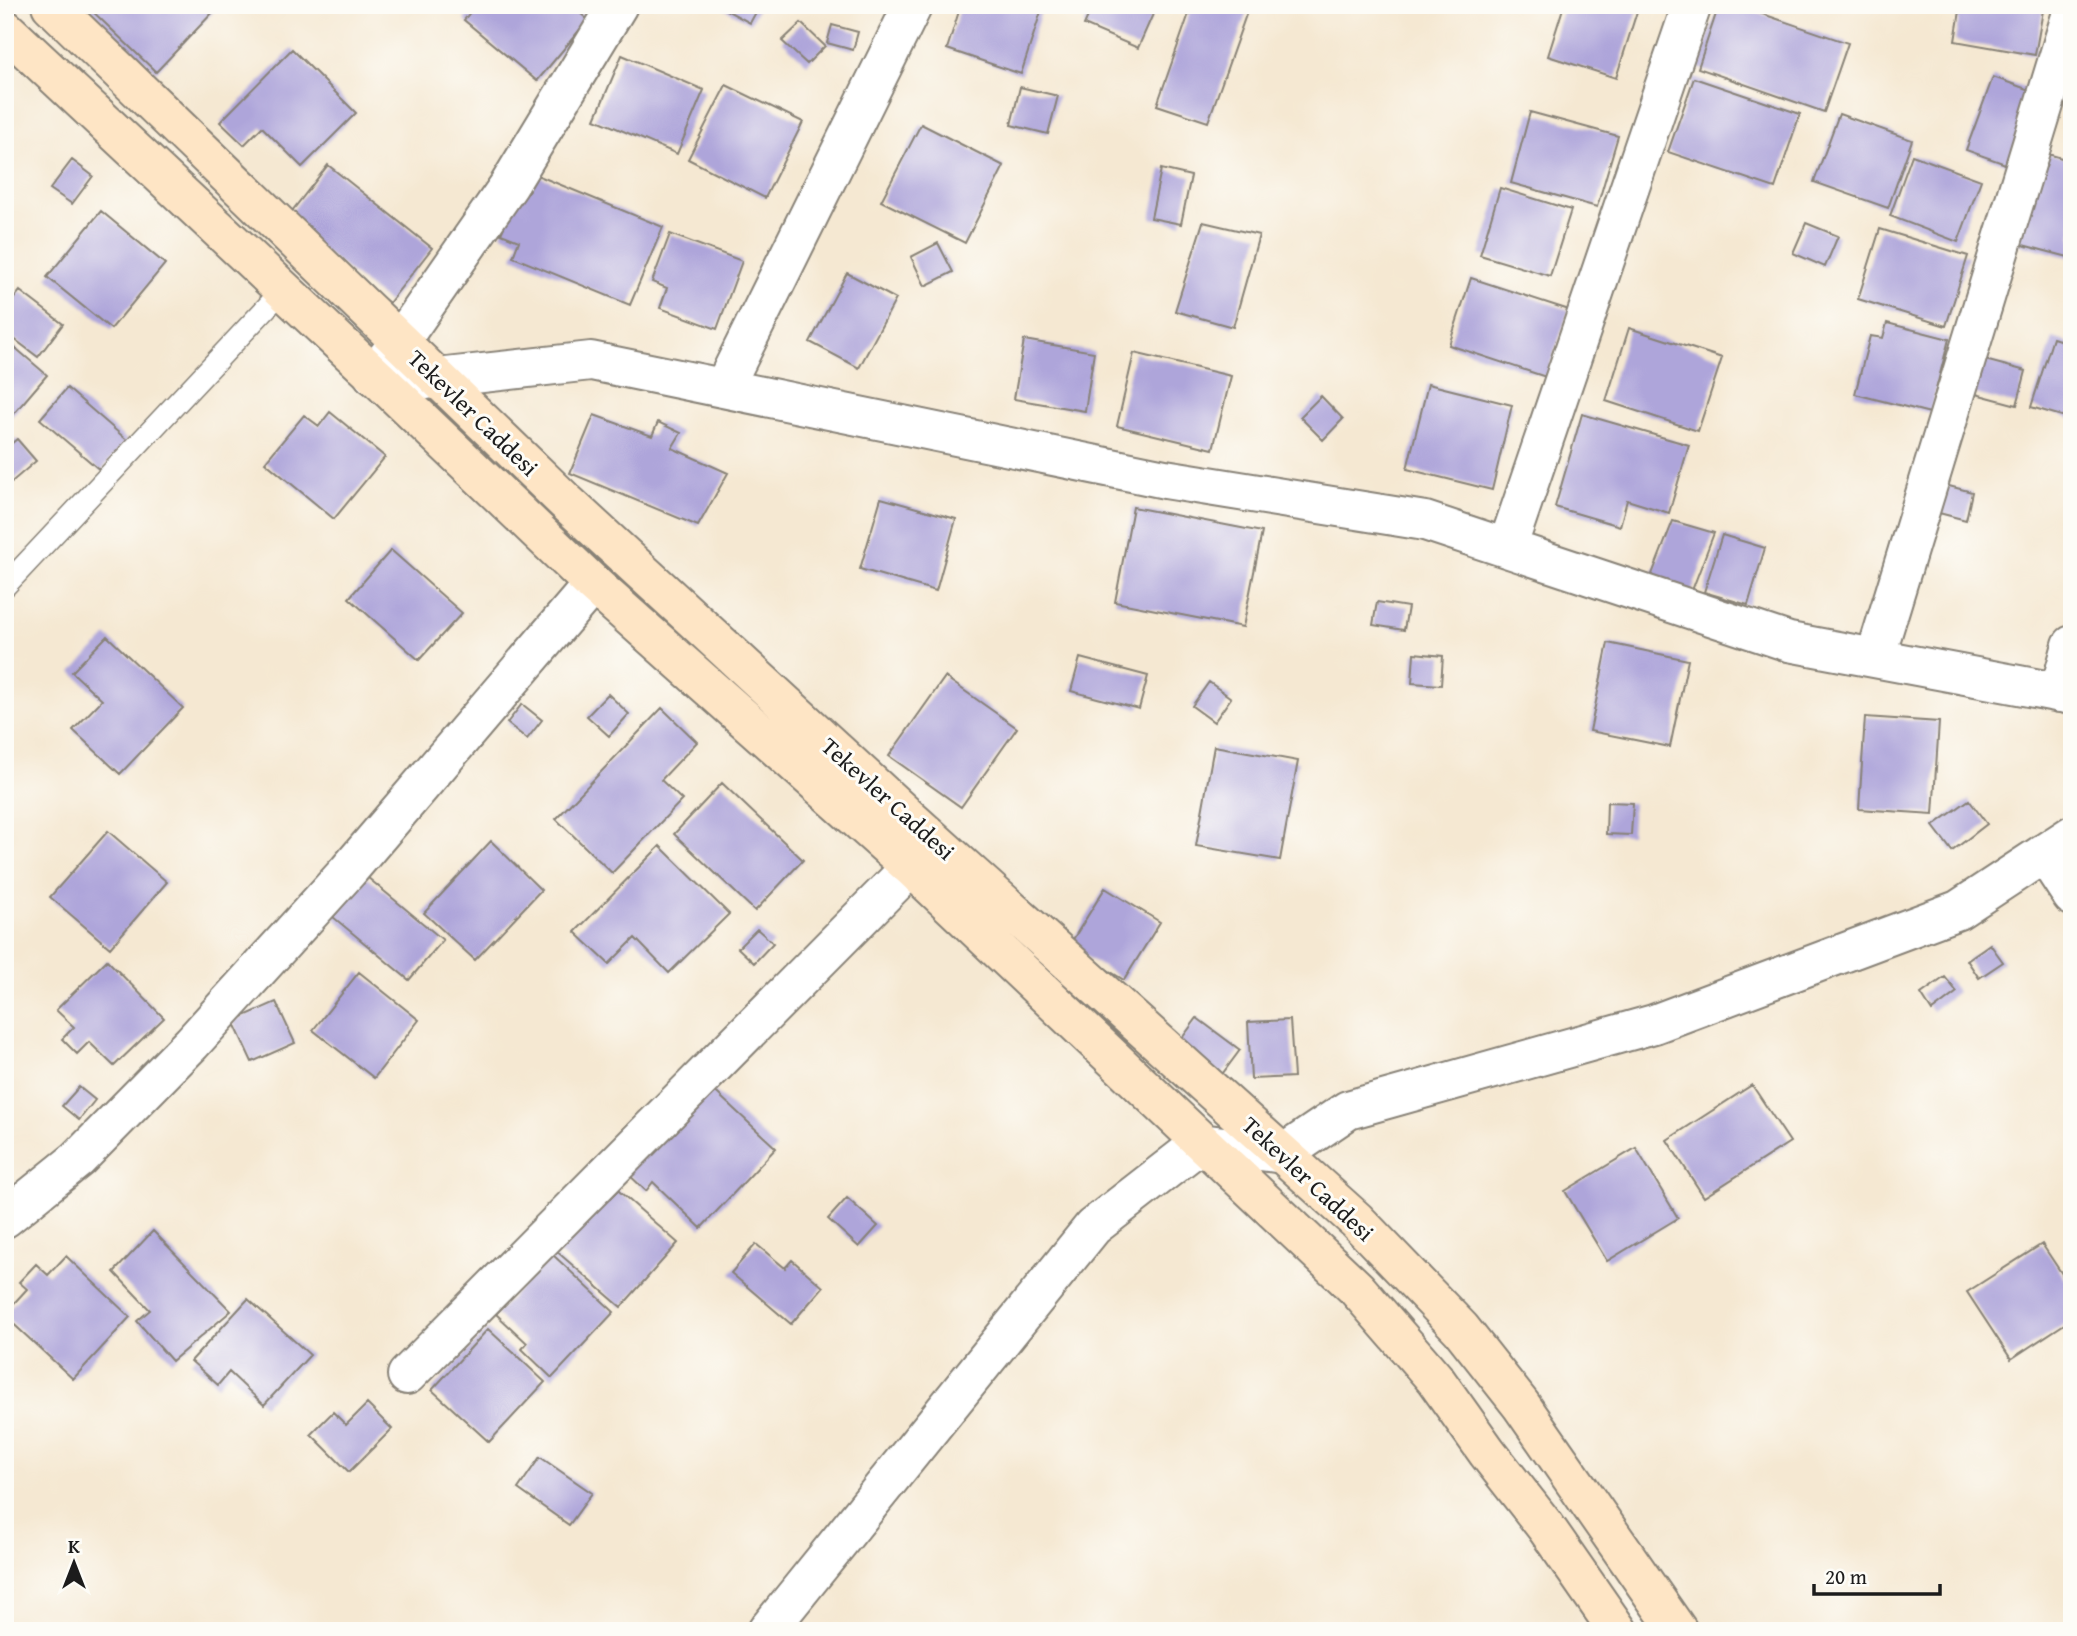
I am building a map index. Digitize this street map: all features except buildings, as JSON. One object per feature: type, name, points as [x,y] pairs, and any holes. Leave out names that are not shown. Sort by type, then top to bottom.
[{"type":"street","name":"Tekevler Caddesi","points":[[51,5],[566,502],[900,811],[1356,1220],[1461,1329],[1521,1405],[1678,1631]]},
{"type":"street","points":[[380,381],[399,342],[509,185],[618,5]]},
{"type":"street","points":[[724,387],[913,5]]},
{"type":"street","points":[[1507,548],[1692,5]]},
{"type":"street","points":[[1875,658],[2072,13]]},
{"type":"street","points":[[5,29],[593,584],[911,867],[1357,1289],[1435,1380],[1545,1526],[1618,1631]]},
{"type":"street","points":[[380,381],[437,378],[591,361],[1165,479],[1424,521],[1789,642],[2065,694],[2072,645]]},
{"type":"street","points":[[5,1219],[78,1159],[192,1043],[348,871],[593,584]]},
{"type":"street","points":[[767,1631],[1093,1227],[1200,1143],[1283,1154],[1348,1110],[1654,1024],[1958,910],[2058,844],[2072,896]]},
{"type":"street","points":[[407,1375],[911,867]]},
{"type":"lane","points":[[5,586],[283,290]]}]
